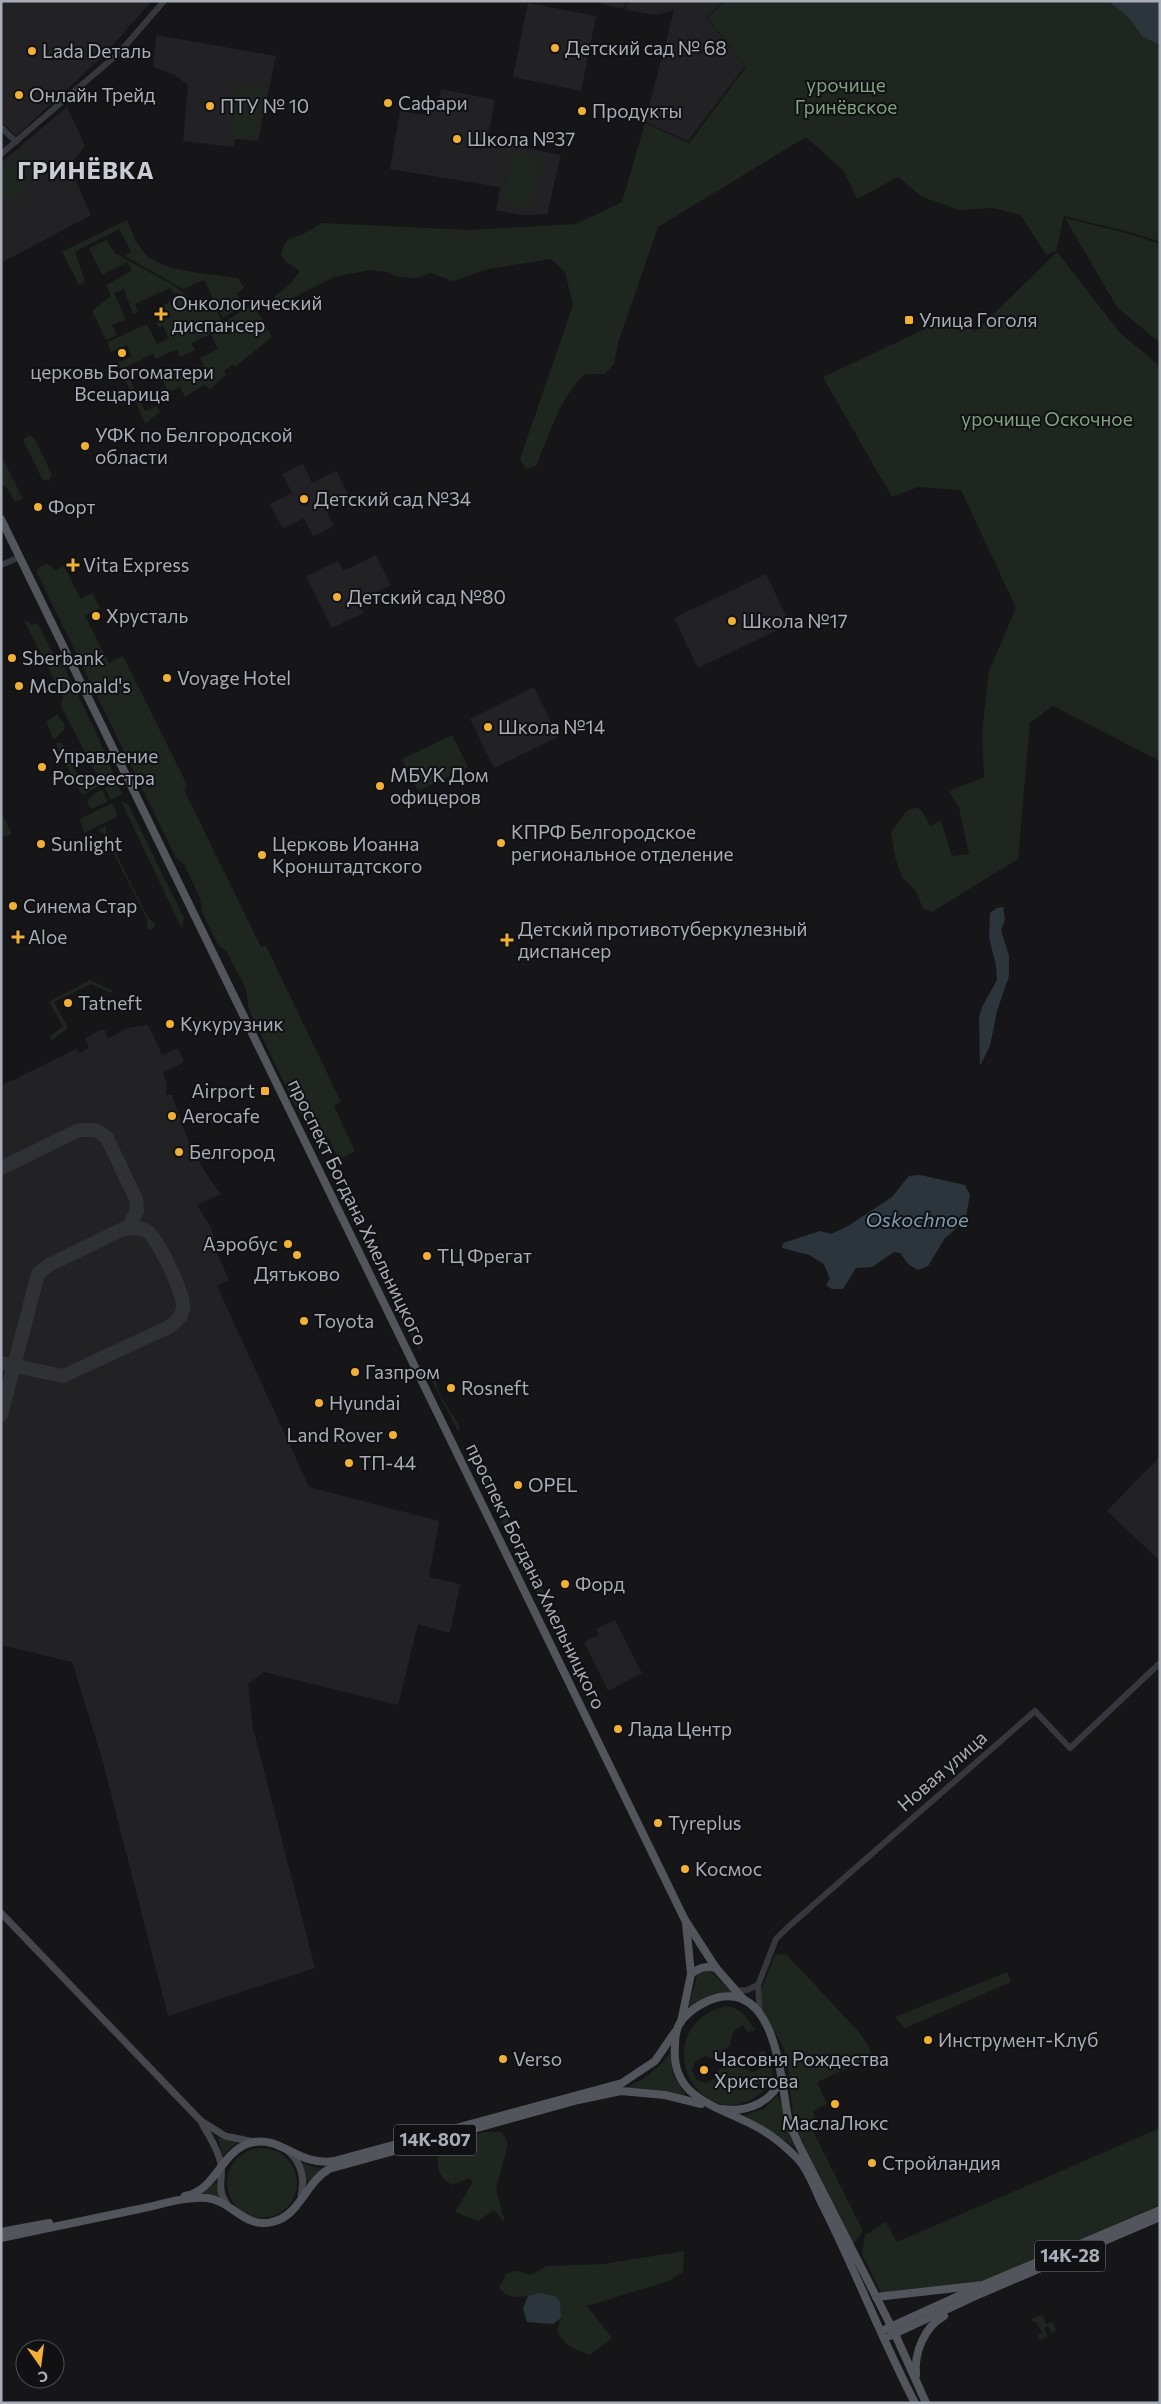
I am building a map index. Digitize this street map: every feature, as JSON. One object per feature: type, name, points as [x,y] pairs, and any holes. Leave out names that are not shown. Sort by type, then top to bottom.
[{"type":"main road","name":"проспект Богдана Хмельницкого","points":[[1,518],[685,1920],[716,1968],[736,1991]]},
{"type":"main road","points":[[1,1913],[201,2121],[216,2147],[221,2165],[219,2183],[223,2199],[228,2206]]},
{"type":"main road","name":"проспект Богдана Хмельницкого","points":[[679,2024],[691,1974],[685,1920]]},
{"type":"main road","points":[[691,1974],[698,1968],[707,1966],[716,1968]]},
{"type":"main road","points":[[736,1991],[744,2000]]},
{"type":"main road","points":[[915,2403],[882,2335],[834,2227],[799,2159],[780,2141],[756,2127],[713,2108],[692,2094],[678,2074],[674,2051],[679,2024],[698,2006],[714,1998],[729,1996],[751,2004],[760,2016],[775,2045],[782,2075],[788,2119],[798,2143],[893,2330],[926,2403]]},
{"type":"main road","name":"14К-807","points":[[254,2142],[273,2143],[314,2162],[334,2161],[622,2083],[644,2071],[664,2050],[679,2024]]},
{"type":"main road","points":[[713,2108],[733,2110],[757,2104],[768,2098],[776,2089],[782,2075]]},
{"type":"main road","name":"14К-807","points":[[1,2238],[192,2199],[206,2198],[228,2206],[252,2222],[274,2222],[289,2214],[318,2177],[335,2167],[578,2100],[621,2091],[665,2095],[713,2108]]},
{"type":"main road","points":[[201,2121],[225,2136],[254,2142]]},
{"type":"main road","points":[[1,2232],[190,2195],[209,2183],[221,2165],[237,2149],[254,2142]]},
{"type":"main road","points":[[289,2152],[302,2172],[302,2196]]},
{"type":"main road","name":"14К-28","points":[[983,2285],[1160,2210]]},
{"type":"main road","name":"14К-28","points":[[882,2335],[1160,2217]]},
{"type":"main road","points":[[876,2297],[983,2285]]},
{"type":"main road","points":[[893,2330],[983,2285]]},
{"type":"main road","points":[[918,2383],[915,2365],[918,2350],[925,2335],[936,2320],[980,2294]]},
{"type":"street","points":[[1,154],[118,53],[164,1]]},
{"type":"street","points":[[1,127],[16,142]]},
{"type":"street","points":[[1,565],[20,557]]},
{"type":"street","name":"Новая улица","points":[[760,2016],[758,1985],[776,1939],[787,1928],[1035,1711],[1070,1748],[1160,1663]]},
{"type":"street","points":[[736,1991],[747,1990],[758,1985]]},
{"type":"shaded area","points":[[1,1],[152,1],[101,58],[16,136],[1,121]]},
{"type":"shaded area","points":[[590,1],[626,1],[624,9]]},
{"type":"shaded area","points":[[627,1],[724,1],[706,17],[745,66],[688,141],[645,122],[674,10],[657,15],[626,10]]},
{"type":"shaded area","points":[[528,3],[596,16],[581,91],[513,77]]},
{"type":"shaded area","points":[[156,35],[276,56],[258,141],[235,139],[234,147],[183,141],[188,85],[173,74],[153,67]]},
{"type":"shaded area","points":[[441,89],[495,100],[488,135],[495,142],[561,155],[547,214],[521,215],[496,210],[500,187],[390,169],[400,111],[426,115],[428,107],[437,109]]},
{"type":"shaded area","points":[[67,107],[85,146],[69,166],[91,215],[1,263],[1,163]]},
{"type":"shaded area","points":[[303,464],[312,483],[336,471],[349,496],[325,508],[334,526],[313,536],[304,518],[283,529],[270,504],[292,493],[282,474]]},
{"type":"shaded area","points":[[376,555],[391,585],[358,601],[364,613],[332,628],[306,576],[338,561],[343,571]]},
{"type":"shaded area","name":"Школа №17","points":[[766,574],[790,624],[698,668],[674,618]]},
{"type":"shaded area","points":[[534,687],[558,737],[494,768],[470,719]]},
{"type":"shaded area","points":[[149,1026],[162,1055],[178,1048],[184,1062],[163,1073],[167,1084],[166,1095],[172,1095],[191,1149],[221,1194],[197,1205],[210,1226],[214,1236],[214,1246],[229,1280],[217,1286],[309,1487],[439,1521],[429,1577],[460,1584],[450,1633],[418,1624],[398,1705],[264,1672],[248,1684],[253,1728],[315,1968],[168,2016],[101,1755],[72,1662],[1,1645],[1,1086],[76,1049],[79,1053],[89,1048],[85,1038],[100,1030],[105,1030],[108,1038],[128,1028]]},
{"type":"shaded area","points":[[1160,1457],[1160,1561],[1107,1511]]},
{"type":"shaded area","points":[[615,1620],[642,1673],[608,1691],[584,1642],[599,1635],[596,1629]]},
{"type":"green space","name":"урочище Гринёвское","points":[[726,1],[1160,1],[1160,242],[1130,232],[1064,216],[1056,251],[1046,255],[1021,215],[993,208],[959,210],[922,197],[898,177],[857,199],[843,170],[806,137],[658,227],[618,343],[614,364],[605,374],[585,374],[576,384],[568,394],[556,417],[536,466],[526,469],[520,459],[573,305],[565,272],[551,259],[488,269],[453,281],[431,273],[416,278],[398,277],[386,272],[370,270],[334,277],[287,301],[279,303],[274,297],[292,282],[300,271],[285,261],[281,254],[285,244],[321,223],[470,230],[576,224],[622,202],[645,123],[689,143],[746,67],[707,17]]},
{"type":"green space","points":[[239,84],[265,88],[256,138],[231,134]]},
{"type":"green space","points":[[27,150],[24,192],[10,199],[1,199],[1,172]]},
{"type":"green space","points":[[513,152],[541,158],[531,208],[503,203]]},
{"type":"green space","points":[[1065,218],[1130,234],[1160,244],[1160,343],[1117,307]]},
{"type":"green space","points":[[127,220],[139,246],[153,260],[176,268],[238,278],[244,288],[237,293],[243,305],[223,318],[204,280],[183,289],[125,256],[131,251],[119,229],[75,252],[84,278],[84,282],[79,285],[62,252]]},
{"type":"green space","points":[[106,240],[115,253],[178,288],[186,295],[194,311],[212,301],[223,323],[253,303],[272,337],[235,367],[233,364],[224,371],[226,375],[210,389],[204,385],[185,397],[180,387],[171,391],[167,390],[161,377],[182,367],[188,377],[205,369],[200,358],[218,349],[211,334],[191,343],[195,350],[180,357],[177,349],[156,359],[153,354],[124,368],[145,411],[156,406],[160,411],[146,424],[117,363],[132,356],[127,345],[111,352],[107,342],[147,324],[157,344],[169,338],[163,326],[159,328],[156,322],[168,316],[163,305],[180,297],[178,293],[173,293],[170,288],[135,304],[138,311],[133,314],[124,289],[114,293],[126,319],[112,325],[117,335],[106,340],[92,311],[111,296],[106,285],[132,271],[127,262],[102,275],[89,248]]},
{"type":"green space","name":"урочище Оскочное","points":[[1057,252],[1121,334],[1160,366],[1160,761],[1053,706],[1030,723],[1018,859],[932,912],[923,908],[915,890],[902,877],[895,857],[891,833],[906,811],[917,807],[922,811],[930,826],[941,821],[952,856],[969,854],[959,808],[949,791],[984,777],[982,731],[989,671],[1016,608],[961,490],[918,487],[892,497],[823,377],[955,315],[975,332]]},
{"type":"green space","points":[[29,435],[34,438],[52,475],[49,481],[42,479],[24,442],[24,439]]},
{"type":"green space","points":[[1,455],[23,499],[15,502],[6,486],[1,486]]},
{"type":"green space","points":[[46,564],[55,570],[64,566],[81,599],[92,593],[100,608],[85,616],[109,663],[123,656],[187,785],[184,790],[261,947],[266,946],[341,1102],[334,1106],[355,1151],[339,1159],[328,1137],[320,1141],[298,1111],[249,1010],[246,989],[226,951],[218,945],[202,912],[200,898],[184,864],[176,858],[37,573],[38,568]]},
{"type":"green space","points":[[24,620],[33,625],[37,623],[55,657],[64,666],[114,775],[111,780],[103,784],[94,770],[61,706],[63,697]]},
{"type":"green space","points":[[57,714],[64,724],[64,730],[54,740],[46,722]]},
{"type":"green space","points":[[452,735],[468,767],[418,791],[402,759]]},
{"type":"green space","points":[[61,742],[80,779],[91,774],[95,776],[100,786],[82,795],[56,744]]},
{"type":"green space","points":[[117,783],[122,794],[111,800],[105,788]]},
{"type":"green space","points":[[102,790],[108,802],[91,809],[87,801],[93,794]]},
{"type":"green space","points":[[121,801],[128,804],[184,918],[182,929]]},
{"type":"green space","points":[[112,803],[117,814],[116,817],[84,833],[80,819]]},
{"type":"green space","points":[[3,816],[12,834],[1,838],[1,817]]},
{"type":"green space","points":[[106,826],[106,833],[148,918],[156,924],[152,930],[147,928],[147,919],[104,834],[98,830]]},
{"type":"green space","points":[[90,980],[113,991],[111,993],[91,984],[54,1002],[68,1028],[51,1041],[49,1037],[63,1026],[49,1002]]},
{"type":"green space","points":[[393,1294],[421,1348],[419,1351],[392,1297]]},
{"type":"green space","points":[[430,1370],[435,1377],[441,1397],[460,1428],[458,1431],[428,1373]]},
{"type":"green space","points":[[476,1457],[479,1459],[518,1540],[516,1545],[512,1544],[473,1462]]},
{"type":"green space","points":[[520,1549],[524,1551],[562,1630],[561,1635],[557,1635],[544,1602],[537,1595],[518,1554]]},
{"type":"green space","points":[[775,1955],[787,1955],[858,2031],[867,2043],[873,2057],[817,2082],[827,2104],[813,2111],[816,2120],[808,2123],[793,2115],[787,2059],[781,2043],[762,2009],[762,1988]]},
{"type":"green space","points":[[709,1970],[732,1992],[708,1997],[688,2010],[698,1972]]},
{"type":"green space","points":[[1007,1972],[1011,1982],[905,2028],[895,2017]]},
{"type":"green space","points":[[726,2006],[744,2014],[755,2031],[747,2032],[743,2025],[734,2030],[730,2045],[714,2059],[705,2056],[695,2061],[692,2071],[697,2080],[706,2083],[716,2078],[719,2069],[741,2065],[742,2068],[754,2072],[762,2067],[758,2053],[764,2050],[772,2071],[773,2082],[748,2101],[725,2105],[705,2097],[691,2080],[684,2060],[687,2038],[700,2019]]},
{"type":"green space","points":[[670,2053],[673,2075],[687,2097],[623,2089],[649,2074]]},
{"type":"green space","points":[[778,2095],[795,2147],[745,2115],[764,2109]]},
{"type":"green space","points":[[793,2122],[811,2127],[863,2231],[854,2244],[851,2244]]},
{"type":"green space","points":[[1160,2128],[1160,2205],[979,2283],[881,2293],[862,2254],[865,2235],[886,2222],[897,2242]]},
{"type":"green space","points":[[484,2132],[502,2132],[508,2144],[496,2189],[505,2222],[494,2210],[478,2221],[455,2212],[473,2182],[469,2178],[452,2185],[448,2182],[440,2174],[438,2158],[430,2148]]},
{"type":"green space","points":[[218,2138],[238,2142],[223,2156]]},
{"type":"green space","points":[[269,2148],[282,2154],[291,2163],[295,2169],[297,2183],[295,2197],[287,2208],[276,2216],[255,2218],[248,2216],[237,2208],[229,2197],[227,2176],[229,2169],[237,2158],[248,2150]]},
{"type":"green space","points":[[300,2161],[313,2167],[324,2168],[306,2184],[305,2172]]},
{"type":"green space","points":[[216,2182],[222,2201],[200,2195]]},
{"type":"green space","points":[[684,2251],[683,2272],[669,2281],[587,2306],[612,2338],[590,2355],[574,2349],[563,2340],[557,2330],[561,2318],[539,2293],[518,2297],[508,2295],[499,2288],[507,2273],[517,2271],[530,2275],[547,2266],[603,2264]]},
{"type":"green space","points":[[1042,2315],[1047,2324],[1052,2322],[1056,2330],[1052,2334],[1048,2326],[1044,2328],[1048,2336],[1040,2340],[1038,2335],[1042,2333],[1037,2323],[1029,2320]]},
{"type":"water","points":[[1109,1],[1160,1],[1160,45],[1142,36],[1130,19]]},
{"type":"water","points":[[1003,907],[1005,920],[1001,930],[1009,956],[1009,976],[997,1011],[990,1046],[980,1066],[979,1018],[982,1007],[997,980],[996,966],[989,937],[990,913],[997,908]]},
{"type":"water","name":"Oskochnoe","points":[[920,1175],[965,1185],[970,1195],[965,1221],[945,1238],[928,1266],[918,1270],[908,1264],[900,1253],[894,1252],[872,1267],[856,1268],[843,1289],[832,1289],[826,1285],[830,1279],[824,1264],[809,1255],[782,1248],[783,1243],[820,1231],[831,1234],[848,1226],[892,1197],[909,1176]]},
{"type":"water","points":[[539,2293],[555,2296],[560,2302],[561,2318],[553,2324],[527,2322],[523,2309],[528,2296]]},
{"type":"taxiway","points":[[1,1168],[79,1130],[96,1130],[107,1138],[136,1199],[137,1211],[129,1226],[49,1265],[38,1274],[1,1415]]},
{"type":"taxiway","points":[[1,1363],[63,1376],[169,1327],[178,1319],[183,1308],[182,1301],[164,1255],[147,1231],[139,1228],[125,1229]]},
{"type":"place","name":"Детский сад № 68","points":[[555,48]]},
{"type":"place","name":"Lada Dеталь","points":[[32,51]]},
{"type":"place","name":"Онлайн Трейд","points":[[19,95]]},
{"type":"place","name":"Сафари","points":[[388,103]]},
{"type":"place","name":"ПТУ № 10","points":[[210,106]]},
{"type":"place","name":"Продукты","points":[[582,111]]},
{"type":"place","name":"Школа №37","points":[[457,139]]},
{"type":"place","name":"Онкологический диспансер","points":[[161,314]]},
{"type":"place","name":"Улица Гоголя","points":[[909,320]]},
{"type":"place","name":"церковь Богоматери Всецарица","points":[[122,353]]},
{"type":"place","name":"УФК по Белгородской области","points":[[85,446]]},
{"type":"place","name":"Детский сад №34","points":[[304,499]]},
{"type":"place","name":"Форт","points":[[38,507]]},
{"type":"place","name":"Vita Express","points":[[73,565]]},
{"type":"place","name":"Детский сад №80","points":[[337,597]]},
{"type":"place","name":"Хрусталь","points":[[96,616]]},
{"type":"place","name":"Школа №17","points":[[732,621]]},
{"type":"place","name":"Sberbank","points":[[12,658]]},
{"type":"place","name":"Voyage Hotel","points":[[167,678]]},
{"type":"place","name":"McDonald's","points":[[19,686]]},
{"type":"place","name":"Школа №14","points":[[488,727]]},
{"type":"place","name":"Управление Росреестра","points":[[42,767]]},
{"type":"place","name":"МБУК Дом офицеров","points":[[380,786]]},
{"type":"place","name":"КПРФ Белгородское региональное отделение","points":[[501,843]]},
{"type":"place","name":"Sunlight","points":[[41,844]]},
{"type":"place","name":"Церковь Иоанна Кронштадтского","points":[[262,855]]},
{"type":"place","name":"Синема Стар","points":[[13,906]]},
{"type":"place","name":"Aloe","points":[[18,937]]},
{"type":"place","name":"Детский противотуберкулезный диспансер","points":[[507,940]]},
{"type":"place","name":"Tatneft","points":[[68,1003]]},
{"type":"place","name":"Кукурузник","points":[[170,1024]]},
{"type":"place","name":"Airport","points":[[265,1091]]},
{"type":"place","name":"Aerocafe","points":[[172,1116]]},
{"type":"place","name":"Белгород","points":[[179,1152]]},
{"type":"place","name":"Аэробус","points":[[288,1244]]},
{"type":"place","name":"Дятьково","points":[[297,1255]]},
{"type":"place","name":"ТЦ Фрегат","points":[[427,1256]]},
{"type":"place","name":"Toyota","points":[[304,1321]]},
{"type":"place","name":"Газпром","points":[[355,1372]]},
{"type":"place","name":"Rosneft","points":[[451,1388]]},
{"type":"place","name":"Hyundai","points":[[319,1403]]},
{"type":"place","name":"Land Rover","points":[[393,1435]]},
{"type":"place","name":"ТП-44","points":[[349,1463]]},
{"type":"place","name":"OPEL","points":[[518,1485]]},
{"type":"place","name":"Форд","points":[[565,1584]]},
{"type":"place","name":"Лада Центр","points":[[618,1729]]},
{"type":"place","name":"Tyreplus","points":[[658,1823]]},
{"type":"place","name":"Космос","points":[[685,1869]]},
{"type":"place","name":"Инструмент-Клуб","points":[[928,2040]]},
{"type":"place","name":"Verso","points":[[503,2059]]},
{"type":"place","name":"Часовня Рождества Христова","points":[[704,2070]]},
{"type":"place","name":"МаслаЛюкс","points":[[835,2104]]},
{"type":"place","name":"Стройландия","points":[[872,2163]]},
{"type":"district","name":"ГРИНЁВКА","points":[[86,171]]}]
